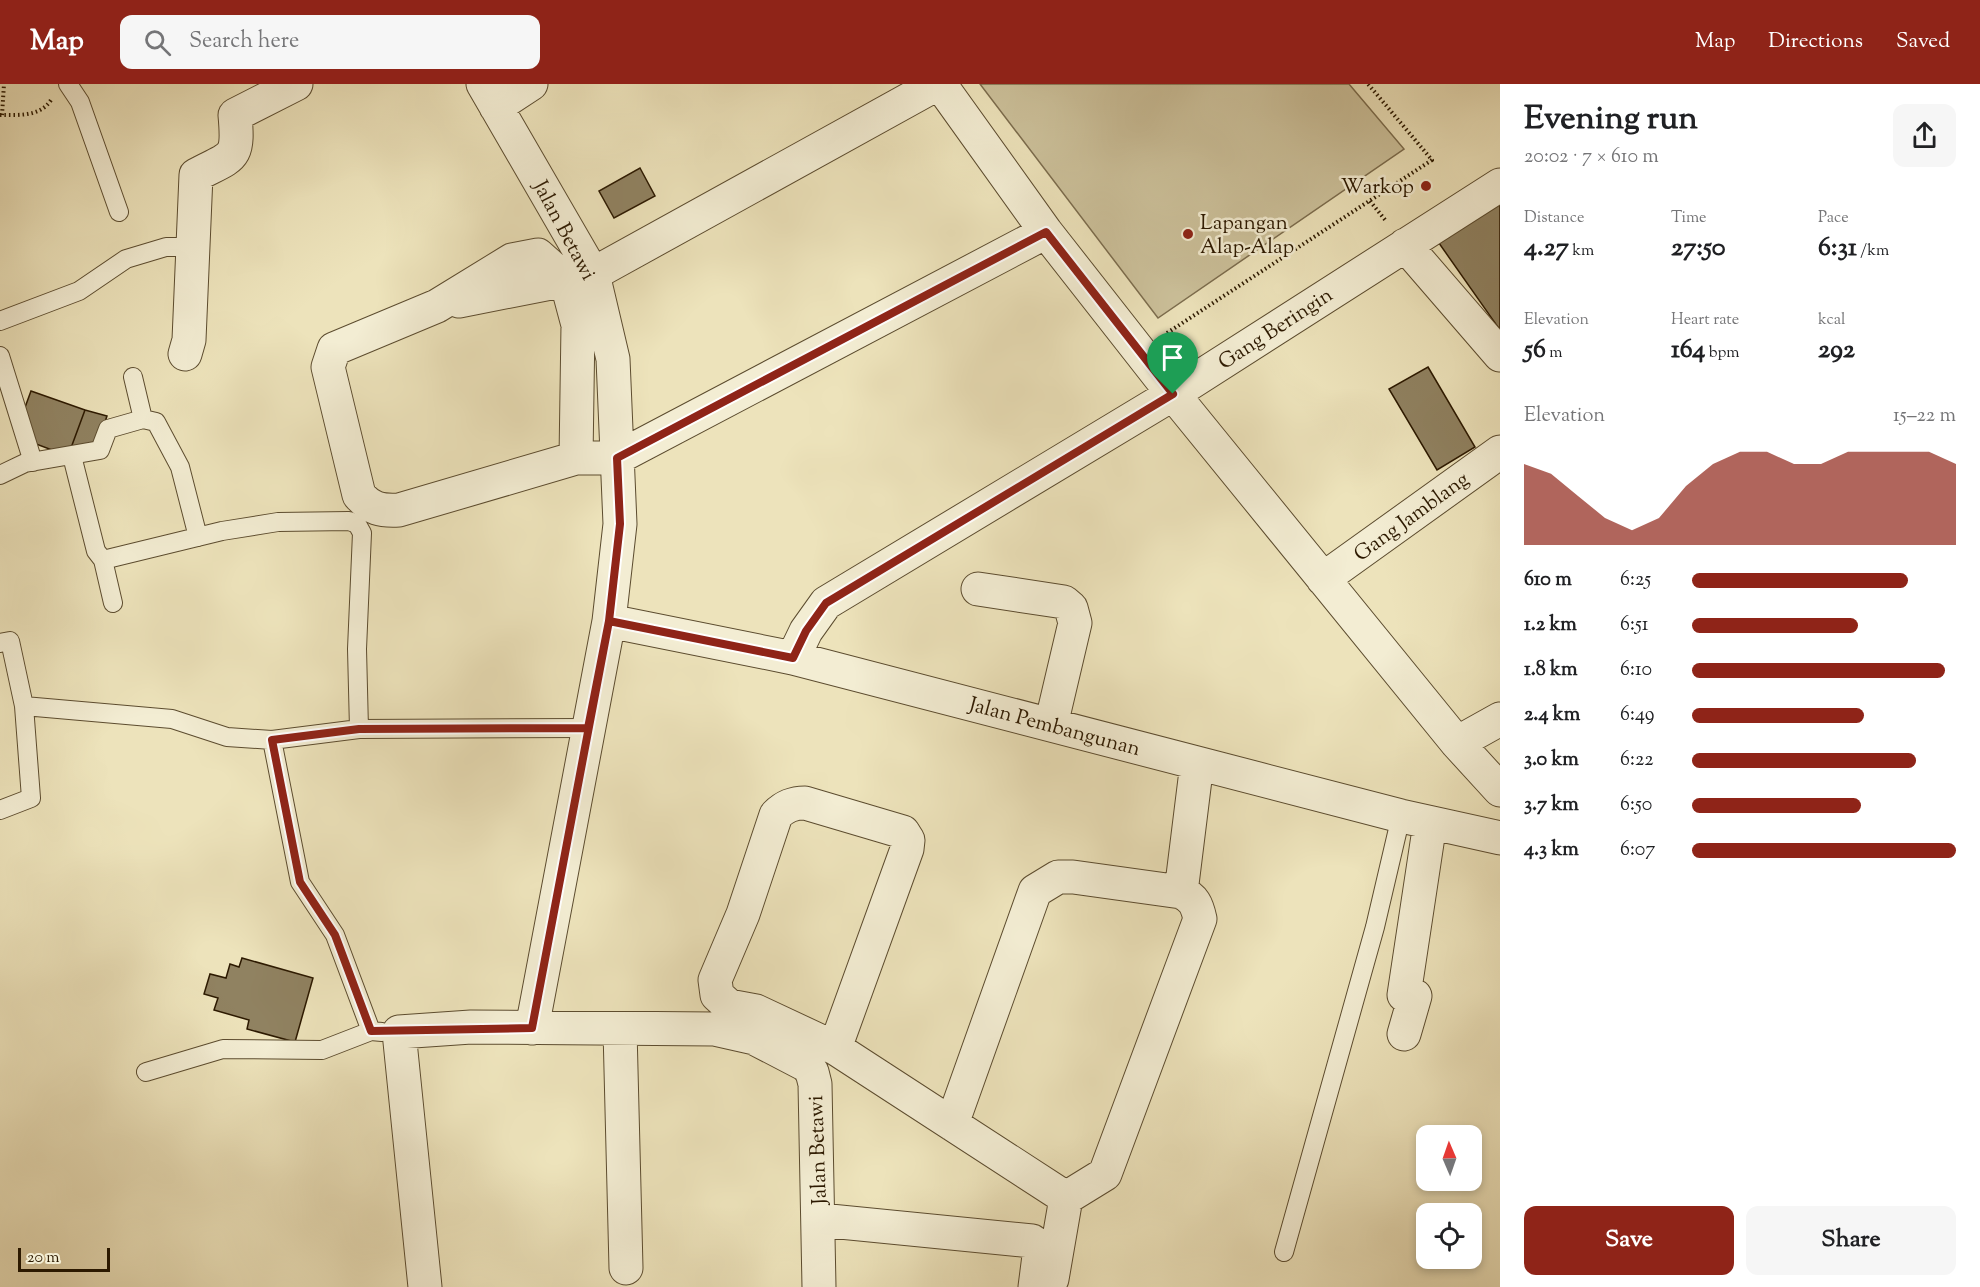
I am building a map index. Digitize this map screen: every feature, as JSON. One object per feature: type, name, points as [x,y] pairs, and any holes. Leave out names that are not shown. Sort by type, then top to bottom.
[{"type":"street","points":[[185,354],[189,339],[196,175],[229,158],[237,144],[236,115],[296,84]]},
{"type":"street","points":[[490,96],[531,84]]},
{"type":"street","points":[[1046,232],[617,458],[576,458],[399,510],[381,511],[369,506],[359,495],[328,367],[334,349],[437,306],[579,277],[939,84],[1046,232],[1173,394],[1457,743],[1500,790]]},
{"type":"street","name":"Jalan Betawi","points":[[490,96],[579,277],[613,359],[620,524],[609,621],[532,1028]]},
{"type":"street","name":"Gang Beringin","points":[[793,658],[806,631],[826,603],[1173,394],[1500,184]]},
{"type":"street","points":[[1405,245],[1500,355]]},
{"type":"street","points":[[576,458],[579,277]]},
{"type":"street","name":"Gang Jamblang","points":[[1323,579],[1500,452]]},
{"type":"street","points":[[978,589],[1064,602],[1071,609],[1075,623],[1051,725]]},
{"type":"street","name":"Jalan Pembangunan","points":[[609,621],[793,658],[1415,819],[1500,838]]},
{"type":"street","points":[[1457,743],[1500,719]]},
{"type":"street","points":[[1181,892],[1197,763]]},
{"type":"street","points":[[835,1048],[907,849],[908,840],[903,832],[805,803],[796,803],[784,807],[776,815],[743,914],[715,980],[717,995],[729,1006],[756,1011],[835,1048],[1066,1198]]},
{"type":"street","points":[[1404,1034],[1415,996],[1404,995],[1415,819]]},
{"type":"street","points":[[952,1124],[1035,891],[1058,877],[1073,877],[1181,892],[1190,896],[1198,906],[1200,919],[1105,1174],[1066,1198],[1051,1287]]},
{"type":"street","name":"Jalan Betawi","points":[[385,1032],[471,1027],[714,1029],[754,1038],[806,1065],[812,1072],[815,1084],[820,1220],[819,1287]]},
{"type":"street","points":[[620,1030],[626,1268]]},
{"type":"street","points":[[385,1032],[425,1287]]},
{"type":"street","points":[[820,1220],[1032,1241],[1040,1248],[1035,1287]]},
{"type":"lane","points":[[62,88],[80,102],[119,212]]},
{"type":"lane","points":[[0,321],[79,291],[126,259],[166,247],[193,247]]},
{"type":"lane","points":[[0,356],[33,462]]},
{"type":"lane","points":[[133,377],[143,419]]},
{"type":"lane","points":[[0,475],[33,462],[100,450],[108,429],[143,419],[156,422],[180,467],[198,537]]},
{"type":"lane","points":[[72,456],[96,551],[103,560],[113,603]]},
{"type":"lane","points":[[103,560],[198,537],[278,522],[349,521],[361,528],[357,649],[359,729]]},
{"type":"lane","points":[[0,643],[10,642],[24,706],[31,798],[0,810]]},
{"type":"lane","points":[[24,706],[172,719],[227,737],[272,740],[359,729],[588,728]]},
{"type":"lane","points":[[146,1072],[223,1049],[322,1050],[385,1032],[335,935],[300,882],[272,740]]},
{"type":"lane","points":[[1284,1252],[1375,927],[1415,819]]},
{"type":"path","points":[[4,84],[1,115],[27,115],[46,107],[62,88]]},
{"type":"path","points":[[1158,339],[1432,160],[1368,84]]},
{"type":"shaded area","name":"Lapangan Alap-Alap","points":[[980,84],[1349,84],[1404,149],[1158,318]]},
{"type":"building","points":[[640,168],[655,196],[614,218],[599,191]]},
{"type":"building","points":[[1500,196],[1500,330],[1434,236]]},
{"type":"building","points":[[1428,367],[1475,447],[1437,470],[1389,389]]},
{"type":"building","points":[[31,391],[85,410],[68,456],[28,441],[20,421]]},
{"type":"building","points":[[85,410],[107,416],[95,450],[68,456]]},
{"type":"building","points":[[242,958],[313,978],[295,1042],[247,1029],[249,1020],[214,1010],[218,998],[204,994],[210,974],[226,978],[230,964],[239,967]]},
{"type":"place","name":"Warkop","points":[[1426,186]]},
{"type":"place","name":"Lapangan Alap-Alap","points":[[1188,234]]},
{"type":"route","points":[[1173,394],[826,603],[806,631],[793,658],[609,621],[588,728],[359,729],[272,740],[300,882],[335,935],[371,1031],[399,1032],[471,1027],[532,1028],[609,621],[620,524],[617,458],[1046,232],[1173,394]]}]
